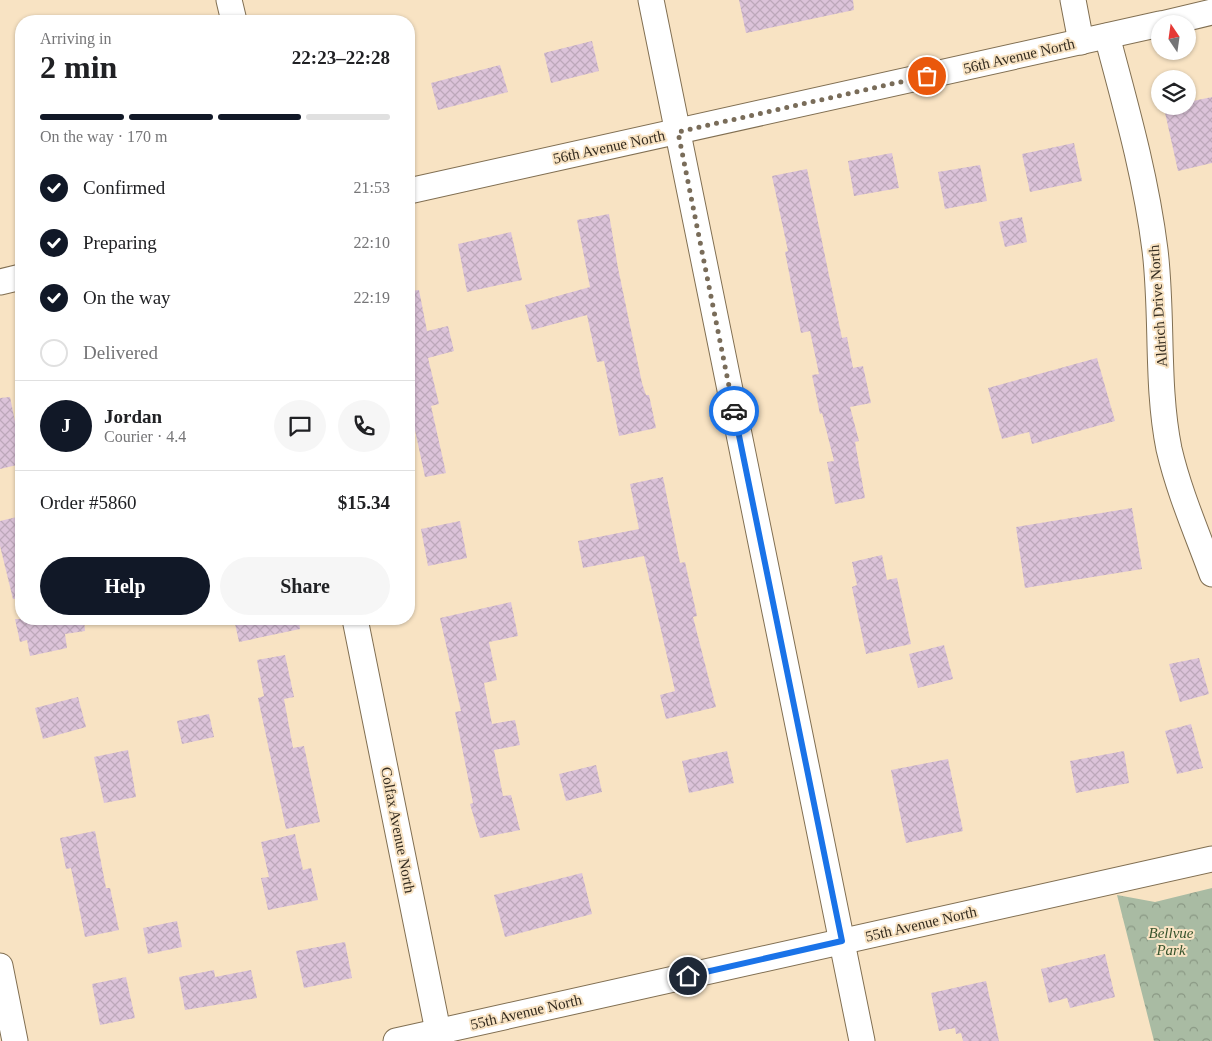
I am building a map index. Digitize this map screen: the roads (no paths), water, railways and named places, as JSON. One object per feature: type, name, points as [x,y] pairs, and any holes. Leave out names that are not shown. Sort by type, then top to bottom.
[{"type":"street","points":[[229,0],[233,15]]},
{"type":"street","points":[[651,0],[862,1041]]},
{"type":"street","points":[[1072,0],[1081,42]]},
{"type":"street","name":"56th Avenue North","points":[[1196,16],[1212,12]]},
{"type":"street","name":"56th Avenue North","points":[[415,190],[1151,26]]},
{"type":"street","name":"Aldrich Drive North","points":[[1106,36],[1134,136],[1150,213],[1158,280],[1164,408],[1169,448],[1179,486],[1212,574]]},
{"type":"street","points":[[0,282],[15,278]]},
{"type":"street","name":"Colfax Avenue North","points":[[356,625],[439,1036]]},
{"type":"street","name":"55th Avenue North","points":[[396,1041],[439,1036],[842,941],[1212,859]]},
{"type":"street","points":[[0,966],[15,1041]]},
{"type":"park label","name":"Bellvue Park","points":[[1171,942]]}]
